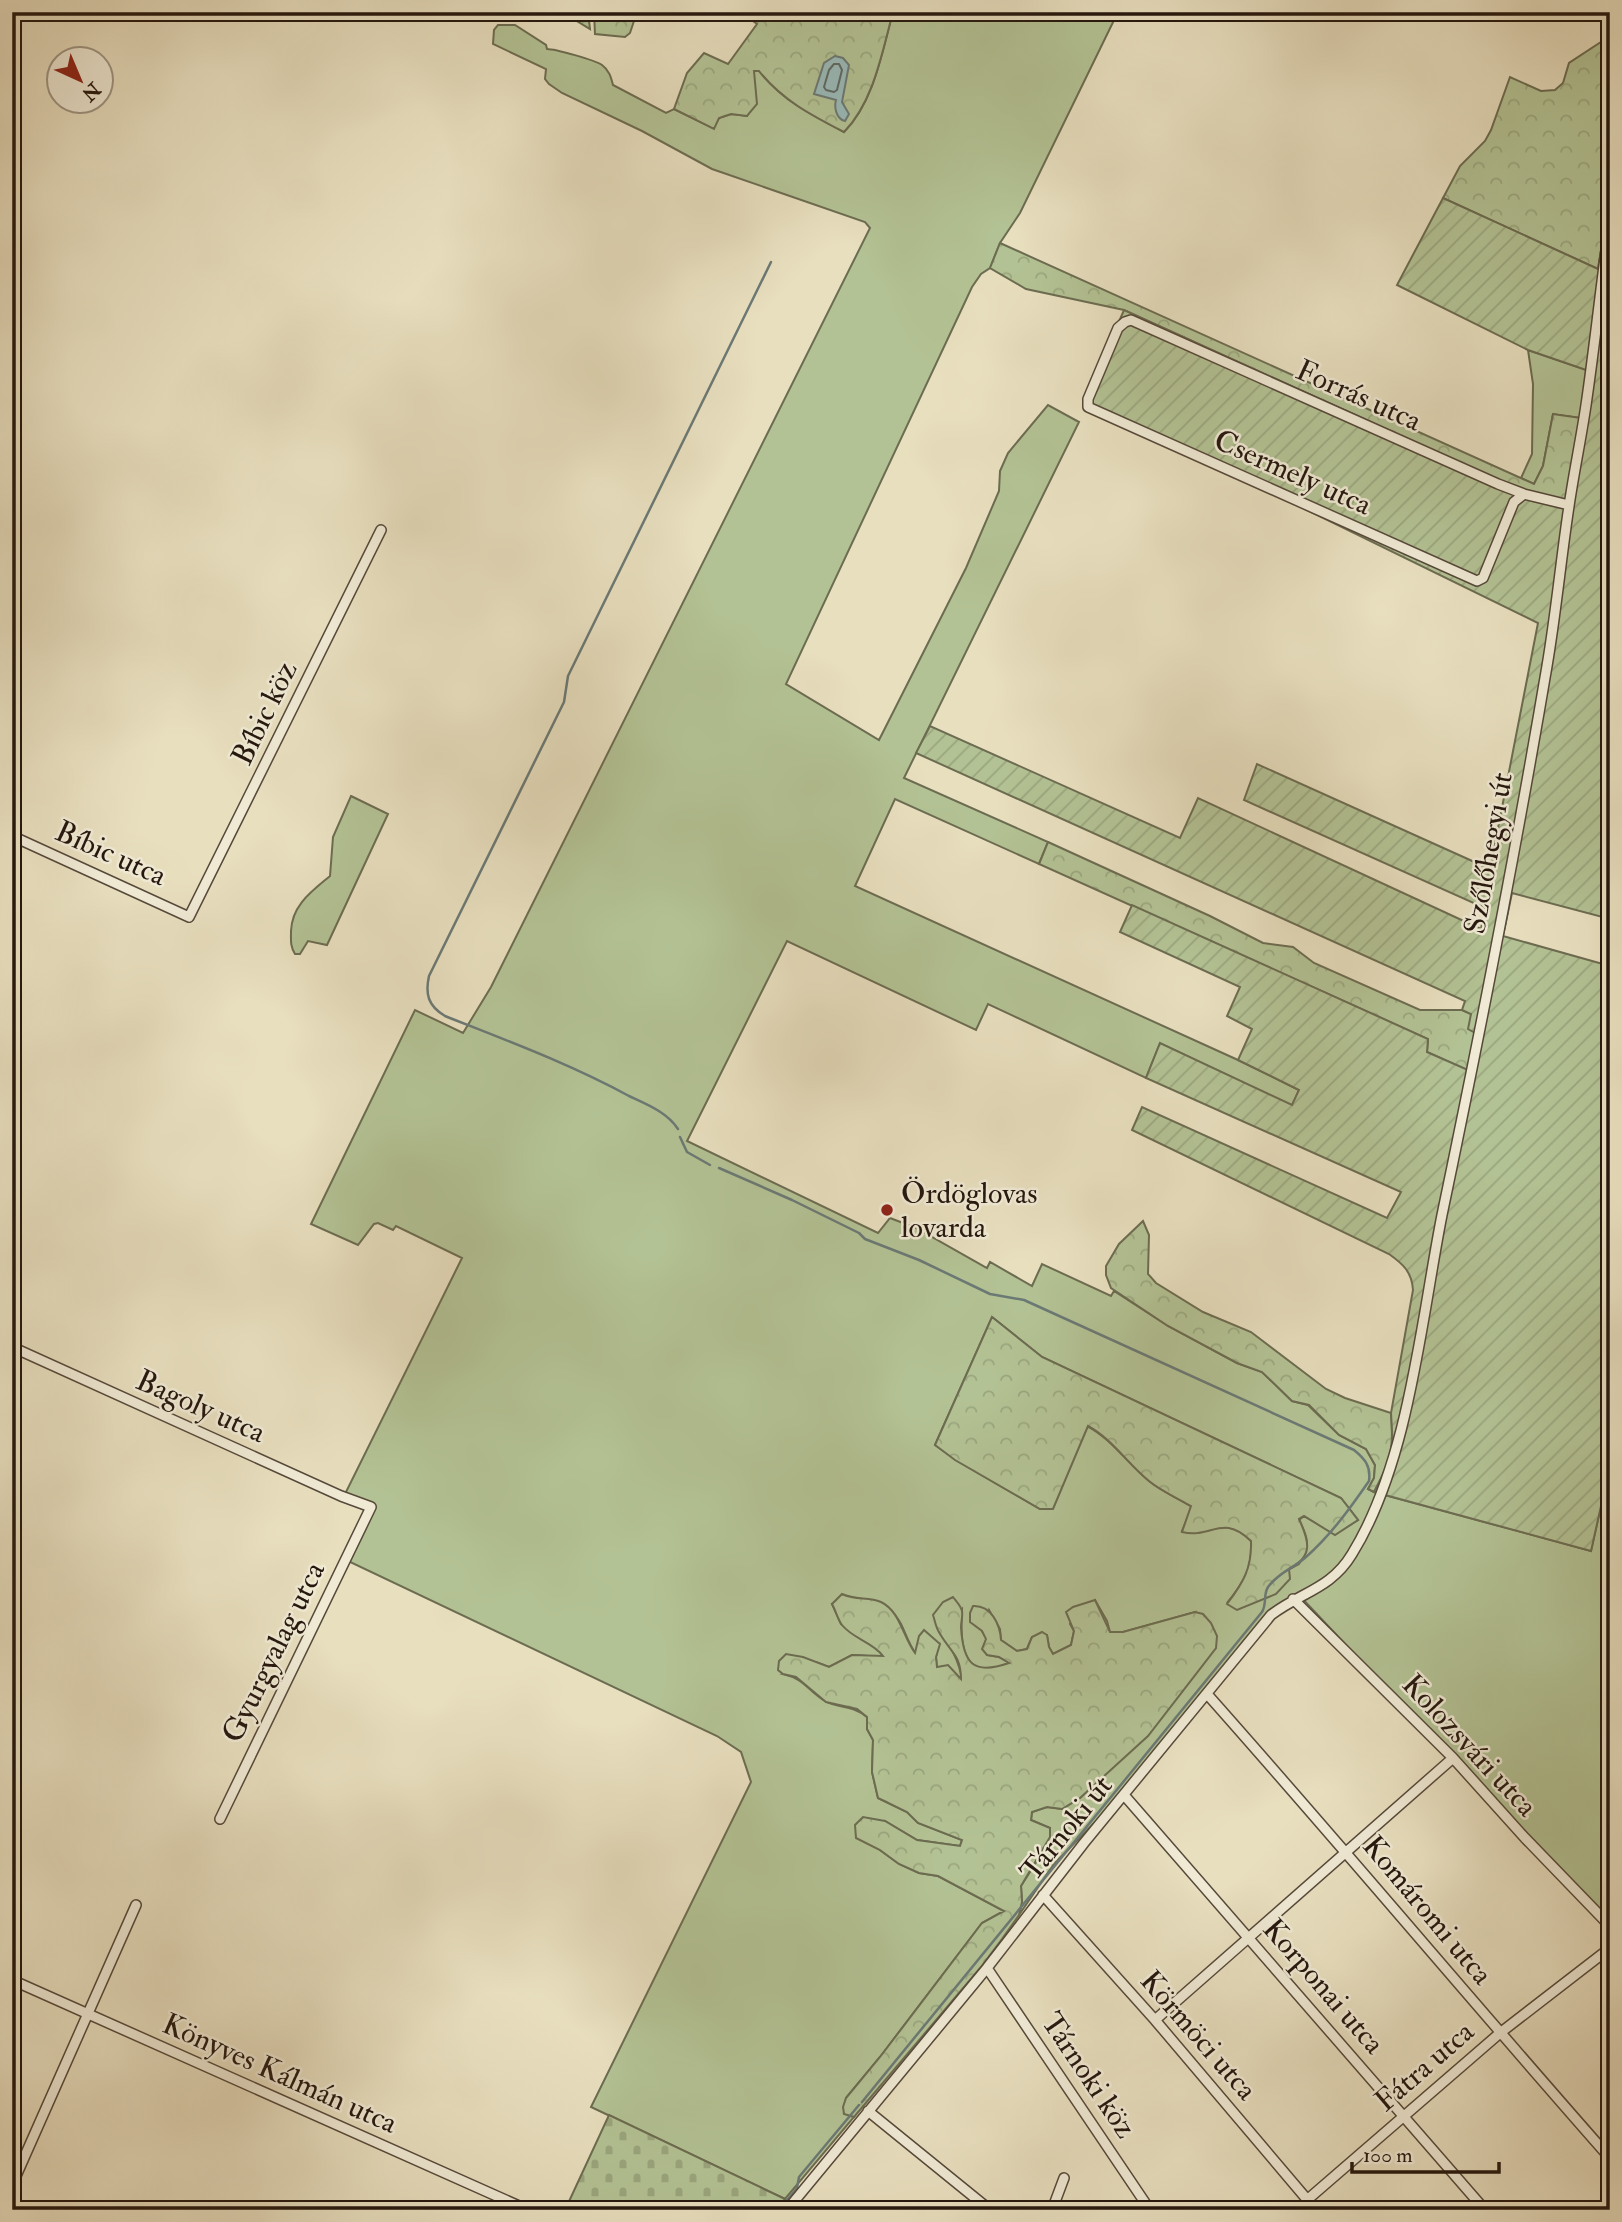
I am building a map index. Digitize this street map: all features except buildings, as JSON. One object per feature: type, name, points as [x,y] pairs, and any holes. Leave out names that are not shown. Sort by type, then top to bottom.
[{"type":"street","name":"Szőlőhegyi út","points":[[1383,1486],[1405,1411],[1436,1244],[1483,1019],[1547,663],[1610,222]]},
{"type":"street","name":"Forrás utca","points":[[1131,320],[1524,494],[1569,505]]},
{"type":"street","name":"Csermely utca","points":[[1131,320],[1121,324],[1115,334],[1088,399],[1088,407],[1458,573],[1477,581],[1483,578],[1510,509],[1518,497],[1524,494]]},
{"type":"street","name":"Bíbic köz","points":[[189,917],[381,530]]},
{"type":"street","name":"Bíbic utca","points":[[12,836],[189,917]]},
{"type":"street","name":"Bagoly utca","points":[[12,1348],[371,1507]]},
{"type":"street","name":"Tárnoki út","points":[[792,2208],[1271,1615],[1293,1599],[1313,1592],[1341,1570],[1353,1553],[1383,1486]]},
{"type":"street","name":"Gyurgyalag utca","points":[[220,1819],[371,1507]]},
{"type":"street","name":"Kolozsvári utca","points":[[1293,1599],[1453,1758],[1610,1926]]},
{"type":"street","name":"Komáromi utca","points":[[1207,1694],[1610,2158]]},
{"type":"street","points":[[1155,2020],[1453,1758]]},
{"type":"street","name":"Korponai utca","points":[[1124,1796],[1485,2210]]},
{"type":"street","name":"Körmöci utca","points":[[1043,1895],[1155,2020],[1315,2210]]},
{"type":"street","points":[[12,2185],[136,1905]]},
{"type":"street","name":"Fátra utca","points":[[1307,2200],[1500,2033],[1610,1948]]},
{"type":"street","name":"Tárnoki köz","points":[[987,1968],[1150,2210]]},
{"type":"street","name":"Könyves Kálmán utca","points":[[12,1980],[527,2210]]},
{"type":"street","points":[[868,2111],[990,2210]]},
{"type":"street","points":[[1052,2210],[1064,2178]]},
{"type":"street","points":[[12,2202],[30,2210]]},
{"type":"green space","points":[[562,12],[588,12],[590,29]]},
{"type":"green space","points":[[594,12],[637,12],[630,33],[625,37],[595,34]]},
{"type":"green space","points":[[741,12],[893,12],[870,91],[863,106],[844,132],[787,99],[759,71],[754,71],[757,104],[747,116],[731,114],[719,118],[714,129],[674,109],[687,73],[704,53],[728,64],[757,24]]},
{"type":"green space","points":[[893,12],[1118,12],[1020,213],[1000,243],[990,268],[981,274],[972,287],[786,684],[879,740],[966,568],[999,491],[1000,471],[1008,453],[1048,405],[1079,422],[904,778],[1048,842],[1039,864],[895,799],[855,886],[1299,1090],[1292,1106],[1160,1043],[1146,1078],[988,1004],[976,1030],[787,941],[687,1141],[878,1233],[890,1218],[916,1228],[987,1268],[990,1262],[1032,1286],[1042,1264],[1111,1296],[1114,1291],[1168,1326],[1237,1363],[1262,1372],[1292,1401],[1308,1405],[1339,1435],[1366,1449],[1375,1465],[1374,1478],[1368,1489],[1374,1492],[1591,1551],[1601,1506],[1610,1508],[1610,1925],[1299,1595],[1277,1610],[1106,1811],[1054,1864],[1019,1915],[1021,1886],[1042,1853],[1050,1828],[1031,1820],[1032,1812],[1047,1807],[1062,1809],[1080,1798],[1112,1767],[1195,1612],[1123,1632],[1110,1632],[1095,1600],[1070,1624],[1074,1631],[1071,1645],[1053,1654],[1047,1635],[1032,1637],[1027,1649],[1017,1651],[1001,1640],[1000,1629],[989,1610],[982,1631],[987,1639],[987,1655],[1010,1663],[985,1670],[974,1666],[965,1653],[962,1609],[939,1632],[954,1654],[962,1680],[937,1668],[939,1644],[916,1654],[894,1614],[879,1602],[853,1600],[832,1604],[841,1624],[877,1648],[884,1657],[852,1655],[829,1667],[816,1662],[783,1674],[801,1682],[825,1701],[856,1710],[867,1717],[867,1729],[873,1740],[872,1772],[878,1798],[907,1812],[918,1823],[962,1840],[960,1846],[917,1840],[885,1821],[880,1850],[899,1864],[919,1873],[938,1876],[1004,1911],[982,1923],[846,2098],[844,2113],[854,2117],[785,2199],[591,2107],[751,1782],[741,1752],[717,1736],[348,1561],[368,1510],[343,1498],[462,1258],[396,1226],[393,1230],[378,1223],[374,1224],[358,1245],[311,1224],[415,1010],[463,1033],[491,987],[870,228],[865,222],[712,169],[642,131],[562,93],[545,79],[546,69],[493,44],[494,30],[498,25],[515,25],[546,45],[547,49],[602,65],[608,71],[613,85],[666,113],[674,109],[713,128],[719,118],[731,114],[747,116],[754,70],[759,71],[787,99],[844,132],[863,106],[870,91]],"holes":[[[992,1317],[1042,1357],[1341,1498],[1358,1520],[1335,1534],[1304,1516],[1299,1520],[1307,1547],[1299,1564],[1227,1603],[1246,1575],[1251,1541],[1232,1528],[1193,1533],[1182,1531],[1192,1507],[1149,1481],[1104,1438],[1087,1426],[1053,1508],[1040,1509],[935,1445]]]},
{"type":"green space","points":[[1610,36],[1610,195],[1598,269],[1443,198],[1460,166],[1485,141],[1510,77],[1541,91],[1555,90],[1563,83],[1569,63]]},
{"type":"green space","points":[[1610,195],[1610,919],[1512,893],[1503,936],[1610,966],[1610,1508],[1601,1506],[1591,1551],[1374,1492],[1387,1468],[1393,1448],[1391,1413],[1413,1290],[1406,1269],[1389,1254],[1132,1130],[1142,1107],[1387,1218],[1401,1192],[1146,1078],[1160,1043],[1292,1105],[1299,1090],[1238,1060],[1252,1029],[1227,1016],[1240,987],[1120,932],[1132,905],[1428,1039],[1427,1052],[1468,1070],[1475,1033],[1468,1029],[1471,1014],[1462,1010],[1465,1001],[916,753],[930,726],[1180,838],[1198,798],[1481,929],[1485,908],[1244,800],[1257,764],[1490,869],[1538,623],[1084,401],[1124,310],[1520,490],[1566,500],[1589,371],[1528,350],[1397,285],[1443,198],[1598,269]]},
{"type":"green space","points":[[1000,243],[1534,484],[1543,466],[1553,414],[1581,418],[1566,500],[1520,490],[1124,310],[1026,289],[990,268]]},
{"type":"green space","points":[[1528,350],[1590,371],[1581,418],[1553,414],[1543,466],[1534,484],[1521,478],[1532,454],[1533,384]]},
{"type":"green space","points":[[351,796],[388,814],[327,945],[308,941],[300,954],[295,954],[291,937],[292,922],[299,906],[330,876],[333,837]]},
{"type":"green space","points":[[1048,842],[1263,943],[1293,947],[1314,963],[1420,1010],[1462,1010],[1471,1014],[1475,1033],[1468,1071],[1427,1052],[1428,1039],[1039,864]]},
{"type":"green space","points":[[1143,1221],[1149,1235],[1148,1274],[1156,1283],[1203,1312],[1251,1332],[1326,1389],[1391,1413],[1390,1454],[1374,1492],[1368,1489],[1374,1478],[1375,1465],[1366,1449],[1339,1435],[1309,1405],[1292,1401],[1262,1372],[1237,1363],[1168,1326],[1111,1288],[1106,1266],[1119,1244]]},
{"type":"green space","points":[[992,1317],[1042,1357],[1341,1498],[1358,1520],[1335,1535],[1304,1516],[1299,1519],[1307,1547],[1303,1559],[1289,1569],[1290,1579],[1276,1594],[1237,1610],[1227,1604],[1245,1575],[1250,1559],[1251,1541],[1232,1529],[1182,1532],[1191,1506],[1149,1481],[1105,1438],[1088,1426],[1053,1509],[1040,1509],[955,1460],[935,1445]]},
{"type":"green space","points":[[842,1594],[876,1600],[887,1606],[897,1618],[915,1653],[919,1636],[924,1630],[940,1644],[936,1657],[937,1667],[948,1665],[961,1679],[957,1658],[938,1630],[933,1615],[943,1602],[953,1597],[962,1611],[964,1650],[973,1664],[979,1667],[1009,1663],[999,1657],[987,1655],[982,1649],[986,1639],[982,1631],[970,1622],[973,1606],[990,1612],[999,1628],[1001,1640],[1017,1651],[1027,1649],[1032,1637],[1042,1632],[1047,1635],[1053,1654],[1071,1645],[1074,1631],[1066,1612],[1095,1600],[1110,1632],[1123,1632],[1195,1612],[1203,1614],[1217,1636],[1216,1648],[1148,1736],[1080,1798],[1062,1809],[1047,1807],[1032,1812],[1031,1820],[1050,1828],[1050,1837],[1021,1886],[1019,1915],[981,1967],[854,2117],[844,2114],[846,2098],[982,1923],[1004,1911],[938,1876],[919,1873],[899,1864],[880,1850],[856,1838],[855,1825],[863,1817],[885,1821],[917,1840],[960,1846],[962,1840],[918,1823],[907,1812],[878,1798],[872,1772],[873,1740],[867,1729],[867,1717],[857,1709],[826,1702],[796,1677],[778,1670],[779,1661],[786,1654],[829,1667],[852,1655],[883,1656],[841,1623],[832,1604]]},
{"type":"green space","points":[[609,2115],[785,2199],[777,2210],[565,2210]]},
{"type":"water","points":[[835,56],[843,58],[849,65],[842,102],[849,114],[845,121],[836,112],[836,100],[814,94],[824,63]]},
{"type":"waterway","points":[[678,1129],[656,1109],[607,1084],[445,1016],[431,1004],[428,982],[564,702],[568,676],[771,262]]},
{"type":"waterway","points":[[680,1137],[687,1152],[710,1165]]},
{"type":"waterway","points":[[719,1168],[792,1200],[859,1233],[865,1239],[919,1260],[990,1294],[1024,1300],[1354,1450],[1364,1460],[1369,1471],[1369,1481],[1324,1540],[1268,1587],[1262,1612],[862,2102]]},
{"type":"waterway","points":[[779,2210],[797,2188],[799,2177],[859,2105]]},
{"type":"place","name":"Ördöglovas lovarda","points":[[887,1210]]}]
